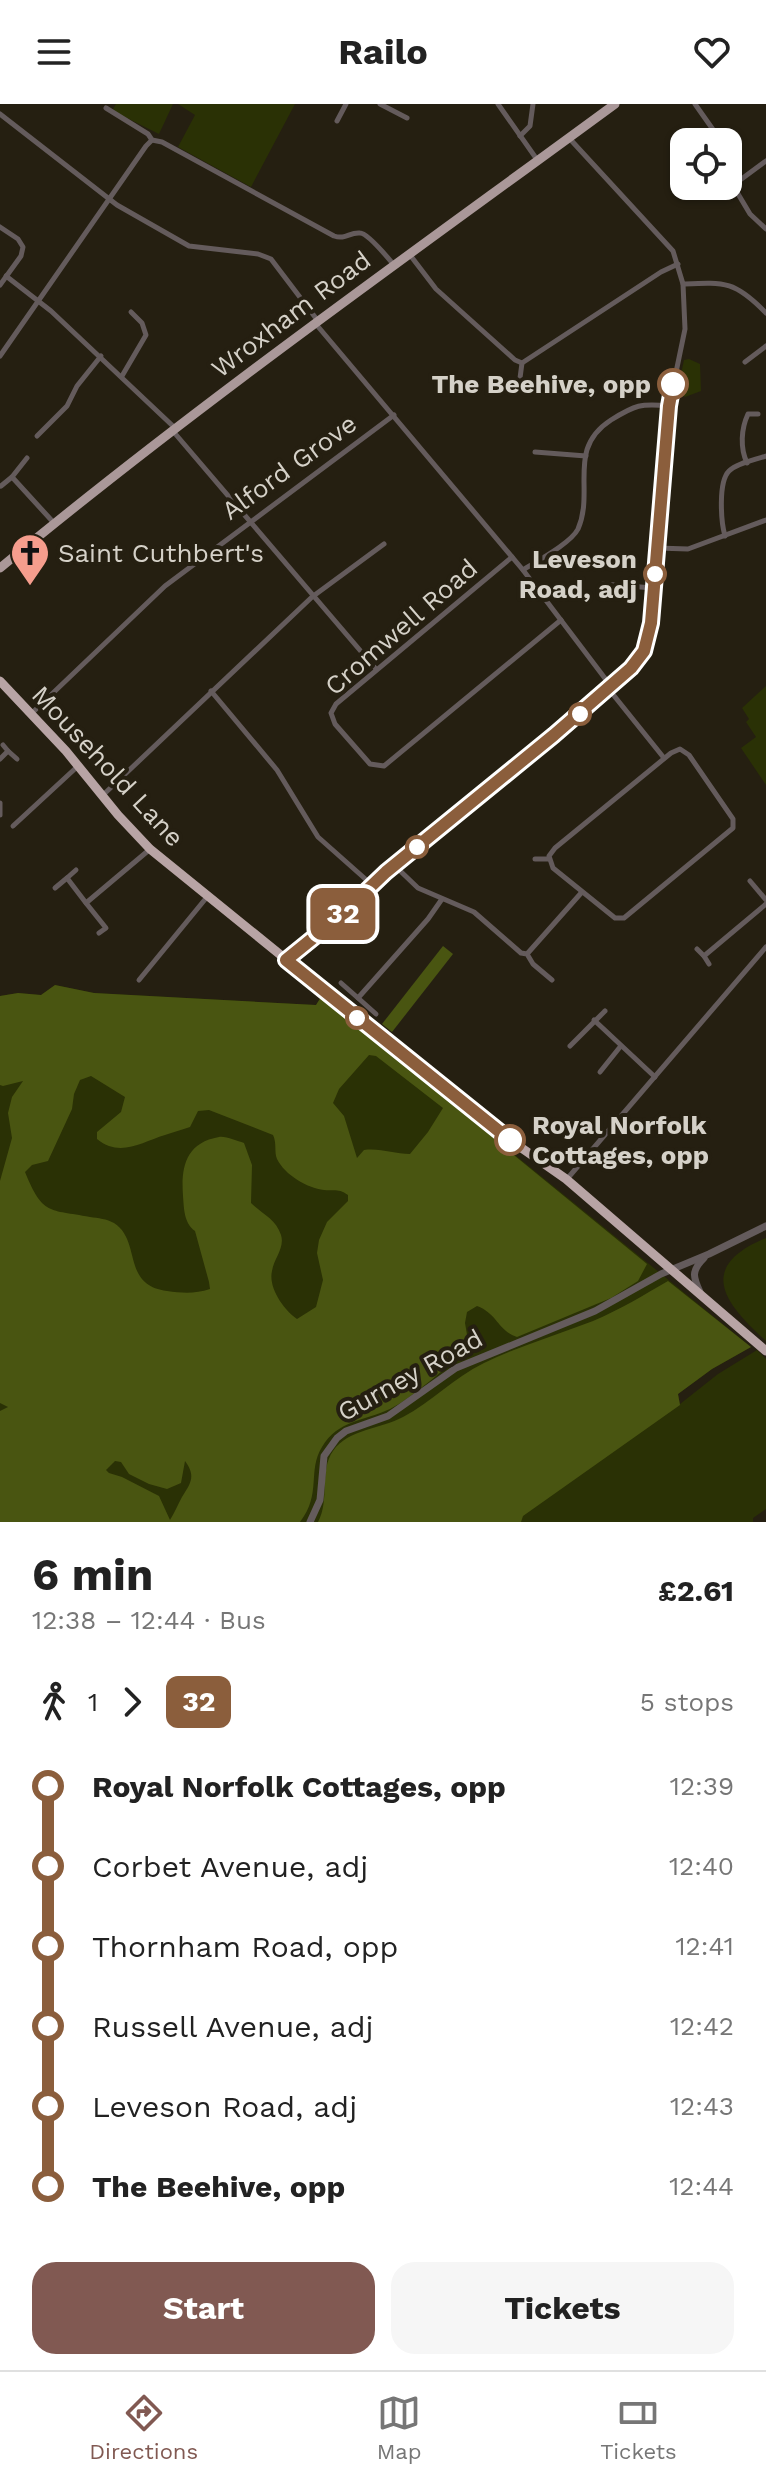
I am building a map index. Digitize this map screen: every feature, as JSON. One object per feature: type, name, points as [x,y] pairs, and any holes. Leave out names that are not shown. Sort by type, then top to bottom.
[{"type":"highway","name":"Mousehold Lane","points":[[0,681],[150,849],[500,1133],[566,1179],[766,1351]]},
{"type":"main road","name":"Wroxham Road","points":[[0,568],[174,429],[615,104]]},
{"type":"street","points":[[337,121],[346,104]]},
{"type":"street","points":[[380,104],[407,118]]},
{"type":"street","points":[[498,104],[538,161]]},
{"type":"street","points":[[520,136],[530,126],[533,104]]},
{"type":"street","points":[[695,104],[712,128]]},
{"type":"street","points":[[106,108],[148,134],[152,140],[162,142],[334,236],[346,238],[356,233],[365,234],[394,265]]},
{"type":"street","points":[[0,114],[109,199],[189,246],[266,257],[275,263],[316,322],[523,570],[664,758]]},
{"type":"street","points":[[286,960],[326,928],[371,884],[565,726],[636,663],[644,651],[651,623],[669,406],[685,329],[683,284],[673,251],[569,138]]},
{"type":"street","points":[[0,356],[152,140]]},
{"type":"street","points":[[742,179],[766,161]]},
{"type":"street","points":[[741,200],[766,229]]},
{"type":"street","points":[[0,227],[18,239],[23,247],[21,256],[0,285]]},
{"type":"street","points":[[409,254],[442,295],[522,363],[678,264]]},
{"type":"street","points":[[6,276],[39,300],[101,356],[174,429],[376,669]]},
{"type":"street","points":[[683,284],[729,285],[752,298],[766,313]]},
{"type":"street","points":[[122,376],[146,335],[142,323],[131,312]]},
{"type":"street","points":[[745,362],[766,346]]},
{"type":"street","points":[[39,431],[65,408],[77,386],[101,356]]},
{"type":"street","points":[[520,378],[522,363]]},
{"type":"street","points":[[523,570],[578,530],[587,446],[595,432],[633,406],[646,403],[669,406]]},
{"type":"street","points":[[747,463],[742,449],[748,413],[758,414]]},
{"type":"street","name":"Alford Grove","points":[[31,714],[152,598],[249,521],[394,415]]},
{"type":"street","points":[[535,452],[586,456]]},
{"type":"street","points":[[725,536],[722,521],[723,480],[732,468],[766,456]]},
{"type":"street","points":[[1,486],[27,458]]},
{"type":"street","points":[[12,477],[54,523]]},
{"type":"street","points":[[657,548],[688,549],[766,520]]},
{"type":"street","points":[[103,795],[314,596],[384,544]]},
{"type":"street","name":"Cromwell Road","points":[[512,557],[336,704],[331,713],[335,724],[370,764],[379,767],[388,763],[561,620]]},
{"type":"street","points":[[603,584],[653,588]]},
{"type":"street","points":[[211,691],[277,770],[318,837],[371,884]]},
{"type":"street","points":[[3,745],[17,759]]},
{"type":"street","points":[[680,747],[689,755],[733,819],[731,831],[624,918],[615,918],[553,868],[549,859],[555,848],[680,747]]},
{"type":"street","points":[[0,759],[8,751]]},
{"type":"street","points":[[13,826],[79,766]]},
{"type":"street","points":[[0,803],[0,815]]},
{"type":"street","points":[[86,903],[150,849]]},
{"type":"street","points":[[535,859],[549,859]]},
{"type":"street","points":[[394,865],[418,888],[467,907],[521,953],[527,954],[533,964],[552,980]]},
{"type":"street","points":[[55,888],[76,870]]},
{"type":"street","points":[[67,878],[106,928]]},
{"type":"street","points":[[704,956],[766,902],[750,881]]},
{"type":"street","points":[[527,954],[582,892]]},
{"type":"street","points":[[139,980],[207,897]]},
{"type":"street","points":[[358,998],[442,899]]},
{"type":"street","points":[[313,911],[326,928]]},
{"type":"street","points":[[99,933],[111,922]]},
{"type":"street","points":[[566,1179],[766,947]]},
{"type":"street","points":[[697,949],[709,964]]},
{"type":"street","points":[[341,983],[376,1014]]},
{"type":"street","points":[[570,1046],[605,1011]]},
{"type":"street","points":[[594,1020],[655,1077]]},
{"type":"street","points":[[600,1072],[620,1047]]},
{"type":"street","name":"Gurney Road","points":[[310,1522],[320,1500],[324,1456],[346,1431],[388,1416],[456,1368],[595,1311],[671,1269],[766,1226]]},
{"type":"street","points":[[700,1293],[693,1278],[694,1271],[709,1254]]},
{"type":"green space","points":[[116,104],[173,104],[159,134],[117,113],[113,109]]},
{"type":"green space","points":[[178,104],[295,104],[251,187],[178,147],[195,115]]},
{"type":"green space","points":[[684,360],[700,364],[701,391],[685,397],[677,392]]},
{"type":"green space","points":[[766,686],[766,785],[741,748],[756,737],[746,722],[749,719],[742,708]]},
{"type":"green space","points":[[443,946],[453,954],[392,1032],[382,1024]]},
{"type":"green space","points":[[55,985],[94,993],[316,1005],[321,997],[751,1347],[712,1369],[678,1394],[680,1404],[718,1374],[757,1350],[766,1359],[766,1509],[753,1518],[753,1522],[0,1522],[0,996],[18,993],[41,995]]},
{"type":"green space","points":[[55,985],[94,993],[316,1005],[321,997],[647,1264],[638,1281],[611,1298],[517,1337],[505,1330],[484,1309],[477,1306],[467,1312],[465,1323],[470,1352],[401,1403],[352,1422],[328,1438],[315,1465],[311,1502],[300,1522],[0,1522],[0,1411],[8,1407],[0,1403],[0,1181],[12,1138],[8,1113],[12,1097],[23,1081],[0,1085],[0,996],[18,993],[41,995]],"holes":[[[369,1055],[376,1056],[443,1108],[410,1154],[364,1150],[357,1158],[344,1116],[333,1103],[339,1089]],[[91,1076],[125,1097],[121,1112],[97,1132],[97,1139],[106,1145],[123,1148],[190,1127],[198,1111],[209,1110],[273,1135],[277,1159],[297,1180],[317,1189],[348,1195],[348,1201],[327,1222],[319,1240],[317,1253],[323,1280],[316,1307],[297,1319],[282,1304],[275,1291],[271,1278],[282,1244],[281,1235],[272,1221],[251,1203],[252,1165],[244,1143],[222,1137],[208,1140],[192,1151],[185,1167],[185,1215],[195,1231],[210,1289],[183,1293],[153,1287],[137,1272],[128,1240],[114,1223],[56,1211],[43,1203],[25,1172],[32,1165],[48,1161],[72,1109],[80,1080]],[[115,1461],[121,1462],[129,1474],[167,1489],[181,1483],[185,1461],[191,1479],[170,1520],[159,1496],[106,1470]]]},
{"type":"green space","points":[[766,1238],[766,1341],[738,1313],[729,1299],[724,1286],[724,1273],[744,1249]]},
{"type":"green space","points":[[668,1281],[751,1347],[712,1369],[678,1394],[680,1405],[523,1516],[521,1522],[318,1522],[322,1513],[326,1467],[333,1451],[347,1438],[403,1417],[484,1363],[603,1317]]},
{"type":"bus line","name":"32","points":[[510,1140],[286,960],[339,917],[371,884],[576,717],[636,663],[648,641],[651,623],[673,384]]},
{"type":"place","name":"The Beehive, opp","points":[[673,384]]},
{"type":"place","name":"Leveson Road, adj","points":[[655,574]]},
{"type":"place","name":"Saint Cuthbert's","points":[[30,587]]},
{"type":"place","name":"Royal Norfolk Cottages, opp","points":[[510,1140]]}]
